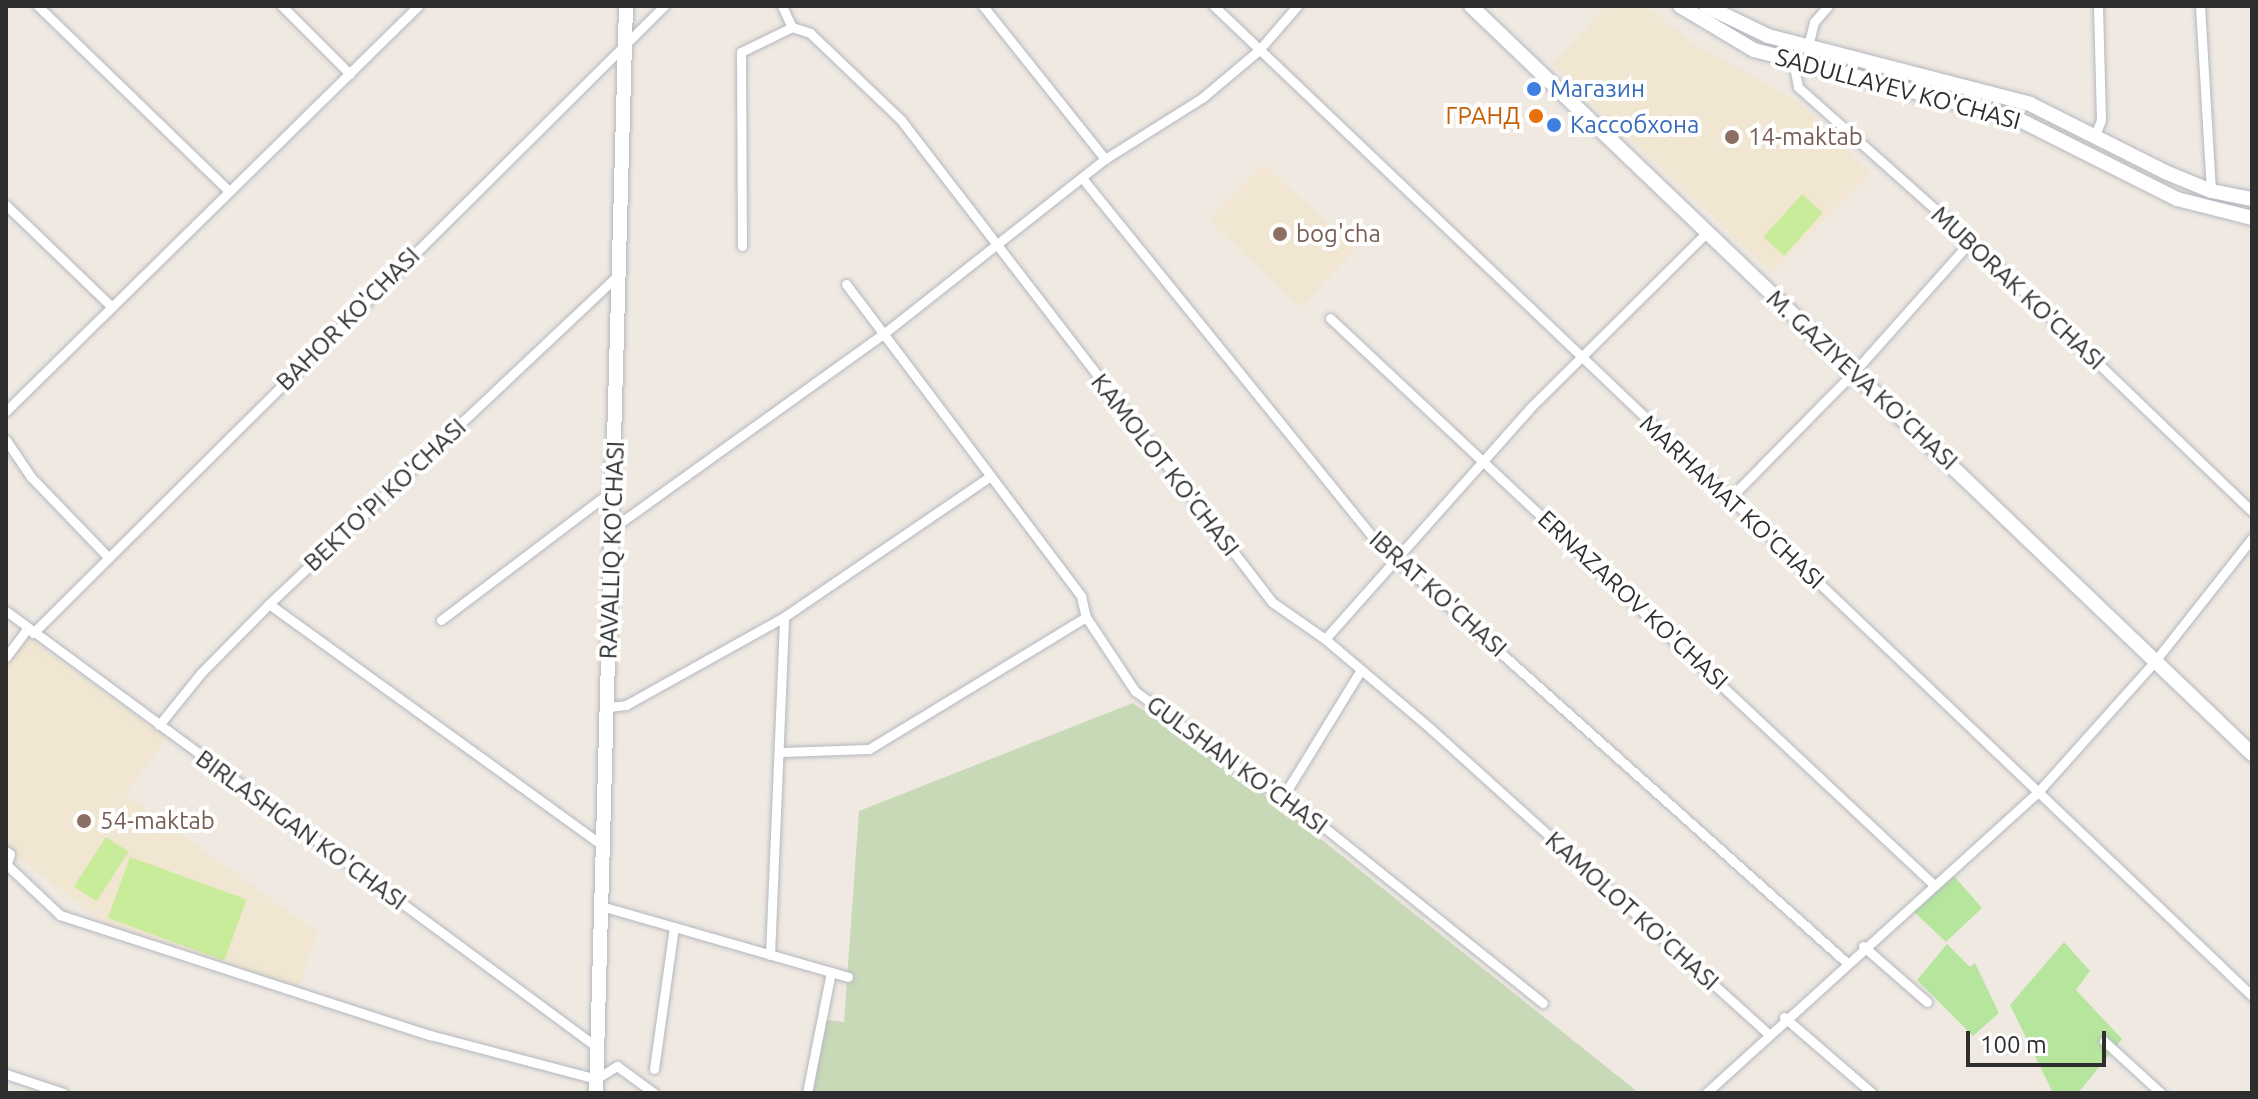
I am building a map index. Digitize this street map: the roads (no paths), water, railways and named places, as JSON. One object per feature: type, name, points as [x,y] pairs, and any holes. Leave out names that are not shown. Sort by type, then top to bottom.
[{"type":"street","points":[[38,6],[229,191]]},
{"type":"street","points":[[282,6],[350,74]]},
{"type":"street","points":[[6,411],[418,6]]},
{"type":"street","name":"RAVALLIQ KO'CHASI","points":[[596,1086],[601,906],[606,848],[626,6]]},
{"type":"street","name":"BAHOR KO'CHASI","points":[[6,657],[664,6]]},
{"type":"street","points":[[742,246],[741,52],[792,27],[782,6]]},
{"type":"street","points":[[983,6],[1105,159]]},
{"type":"street","name":"MARHAMAT KO'CHASI","points":[[1214,6],[1580,359],[2252,996]]},
{"type":"street","points":[[613,528],[882,335],[1105,159],[1202,98],[1259,50],[1297,6]]},
{"type":"street","name":"M. GAZIYEVA KO'CHASI","points":[[1471,6],[2252,754]]},
{"type":"street","name":"SADULLAYEV KO'CHASI","points":[[1680,6],[1736,43],[1793,61],[2018,119],[2177,199],[2252,218]]},
{"type":"street","points":[[1706,6],[1748,30],[1993,91],[2095,135],[2211,191],[2252,199]]},
{"type":"street","points":[[1808,46],[1814,22],[1828,6]]},
{"type":"street","points":[[2095,135],[2101,120],[2098,6]]},
{"type":"street","points":[[2200,6],[2211,191]]},
{"type":"street","name":"KAMOLOT KO'CHASI","points":[[792,27],[810,33],[901,120],[994,247],[1272,602],[1325,639],[1361,670],[1767,1033]]},
{"type":"street","name":"MUBORAK KO'CHASI","points":[[1793,61],[1798,87],[1971,241],[2252,511]]},
{"type":"street","name":"IBRAT KO'CHASI","points":[[1082,178],[1368,531],[1846,962]]},
{"type":"street","points":[[6,205],[112,307]]},
{"type":"street","points":[[1325,639],[1580,359],[1706,233]]},
{"type":"street","points":[[1730,498],[1855,371],[1971,241]]},
{"type":"street","name":"BEKTO'PI KO'CHASI","points":[[159,725],[269,604],[619,274]]},
{"type":"street","name":"GULSHAN KO'CHASI","points":[[846,284],[1081,596],[1086,617],[1135,691],[1260,784],[1284,795],[1543,1003]]},
{"type":"street","name":"ERNAZAROV KO'CHASI","points":[[1330,318],[1933,884]]},
{"type":"street","points":[[6,440],[31,477],[109,558]]},
{"type":"street","points":[[608,707],[626,705],[784,617],[991,476]]},
{"type":"street","points":[[441,620],[614,489]]},
{"type":"street","points":[[1706,1093],[1784,1017],[2038,792],[2155,661],[2252,538]]},
{"type":"street","points":[[269,604],[606,848]]},
{"type":"street","name":"BIRLASHGAN KO'CHASI","points":[[6,611],[597,1047]]},
{"type":"street","points":[[770,955],[781,752],[784,617]]},
{"type":"street","points":[[781,752],[869,749],[1086,617]]},
{"type":"street","points":[[1284,795],[1361,670]]},
{"type":"street","points":[[6,851],[10,854],[6,865],[60,915],[596,1086],[617,1066],[654,1093]]},
{"type":"street","points":[[601,906],[848,977]]},
{"type":"street","points":[[654,1069],[674,927]]},
{"type":"street","points":[[1863,946],[1927,1002]]},
{"type":"street","points":[[807,1093],[831,972]]},
{"type":"street","points":[[1784,1017],[1872,1093]]},
{"type":"street","points":[[2104,1041],[2161,1093]]},
{"type":"street","points":[[6,1074],[63,1093]]},
{"type":"place","name":"Магазин","points":[[1534,89]]},
{"type":"place","name":"ГРАНД","points":[[1536,116]]},
{"type":"place","name":"Кассобхона","points":[[1554,125]]},
{"type":"place","name":"14-maktab","points":[[1732,137]]},
{"type":"place","name":"bog'cha","points":[[1280,234]]},
{"type":"place","name":"54-maktab","points":[[84,821]]}]
